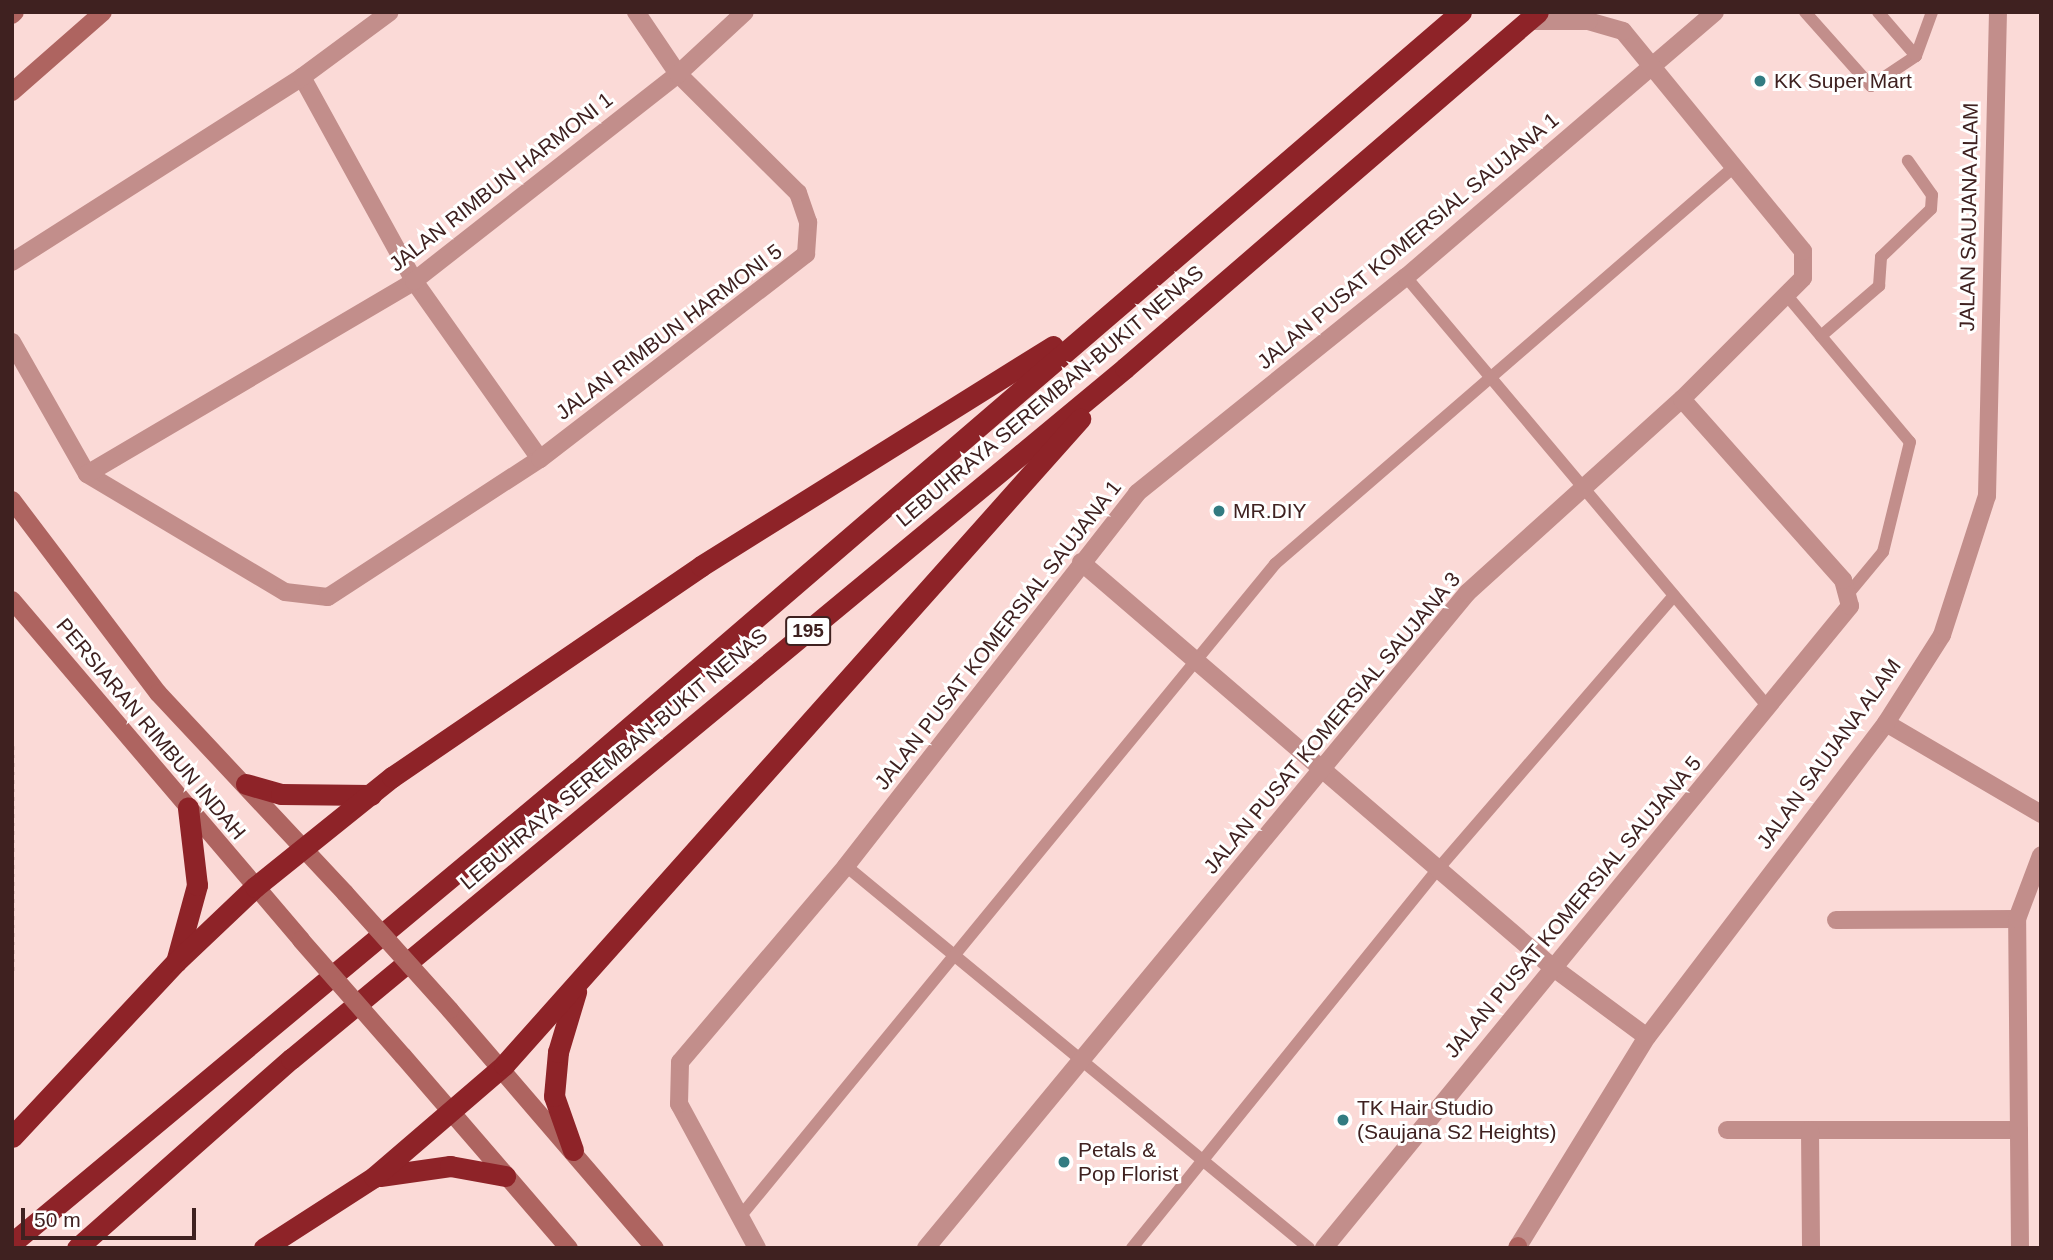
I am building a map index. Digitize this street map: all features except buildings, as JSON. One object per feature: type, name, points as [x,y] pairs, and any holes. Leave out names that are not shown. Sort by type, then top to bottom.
[{"type":"highway","name":"LEBUHRAYA SEREMBAN-BUKIT NENAS","points":[[12,1243],[577,772],[1110,310],[1461,12]]},
{"type":"highway","name":"LEBUHRAYA SEREMBAN-BUKIT NENAS","points":[[77,1248],[291,1059],[1125,368],[1532,17]]},
{"type":"highway","points":[[12,1137],[176,962],[255,887],[370,795],[701,566],[1110,310]]},
{"type":"highway","points":[[264,1248],[374,1177],[452,1114],[504,1065],[578,986],[1125,368]]},
{"type":"highway","points":[[246,784],[281,794],[370,795]]},
{"type":"highway","points":[[176,962],[197,885],[188,808]]},
{"type":"highway","points":[[573,1150],[554,1096],[558,1052],[578,986]]},
{"type":"highway","points":[[374,1177],[450,1166],[505,1175]]},
{"type":"main road","points":[[12,92],[103,12]]},
{"type":"main road","name":"PERSIARAN RIMBUN INDAH","points":[[12,500],[158,693],[246,784],[450,1010],[504,1065],[655,1248]]},
{"type":"main road","name":"PERSIARAN RIMBUN INDAH","points":[[12,600],[255,887],[569,1248]]},
{"type":"street","points":[[12,262],[302,77],[390,12]]},
{"type":"street","name":"JALAN RIMBUN HARMONI 5","points":[[87,474],[285,592],[328,597],[540,458],[806,254],[808,222],[798,193],[678,74],[636,12]]},
{"type":"street","name":"JALAN RIMBUN HARMONI 1","points":[[87,474],[414,281],[678,74],[745,12]]},
{"type":"street","points":[[1621,12],[1623,31],[1734,167]]},
{"type":"street","name":"JALAN PUSAT KOMERSIAL SAUJANA 1","points":[[757,1248],[679,1104],[680,1062],[846,866],[1137,493],[1406,277],[1716,12]]},
{"type":"street","name":"JALAN SAUJANA ALAM","points":[[1518,1247],[1647,1037],[1886,723],[1942,635],[1987,496],[1998,12]]},
{"type":"street","points":[[1532,17],[1589,21],[1623,31]]},
{"type":"street","points":[[302,77],[414,281],[540,458]]},
{"type":"street","name":"JALAN PUSAT KOMERSIAL SAUJANA 3","points":[[926,1248],[1467,593],[1682,399],[1789,298],[1806,263],[1803,250],[1734,167]]},
{"type":"street","points":[[12,342],[87,474]]},
{"type":"street","points":[[1682,399],[1849,593]]},
{"type":"street","points":[[1081,562],[1551,966],[1647,1037]]},
{"type":"street","name":"JALAN PUSAT KOMERSIAL SAUJANA 5","points":[[1324,1248],[1551,966],[1850,606],[1849,593]]},
{"type":"street","points":[[1886,723],[2041,814]]},
{"type":"street","points":[[2020,1248],[2017,919],[2041,855]]},
{"type":"street","points":[[1836,920],[2017,919]]},
{"type":"street","points":[[1727,1130],[2019,1130]]},
{"type":"street","points":[[1810,1130],[1811,1248]]},
{"type":"lane","points":[[1805,12],[1871,86],[1916,56],[1932,12]]},
{"type":"lane","points":[[1878,12],[1916,56]]},
{"type":"lane","points":[[1821,337],[1879,286],[1881,257],[1931,209],[1932,195],[1908,162]]},
{"type":"lane","points":[[739,1218],[1275,564],[1734,167]]},
{"type":"lane","points":[[1406,277],[1768,707]]},
{"type":"lane","points":[[1789,298],[1912,448],[1883,552],[1849,593]]},
{"type":"lane","points":[[1132,1248],[1438,869],[1674,596]]},
{"type":"lane","points":[[846,866],[1309,1248]]},
{"type":"path","points":[[12,746],[12,975]]},
{"type":"place","name":"KK Super Mart","points":[[1760,81]]},
{"type":"place","name":"MR.DIY","points":[[1219,511]]},
{"type":"place","name":"TK Hair Studio (Saujana S2 Heights)","points":[[1343,1120]]},
{"type":"place","name":"Petals & Pop Florist","points":[[1064,1162]]}]
